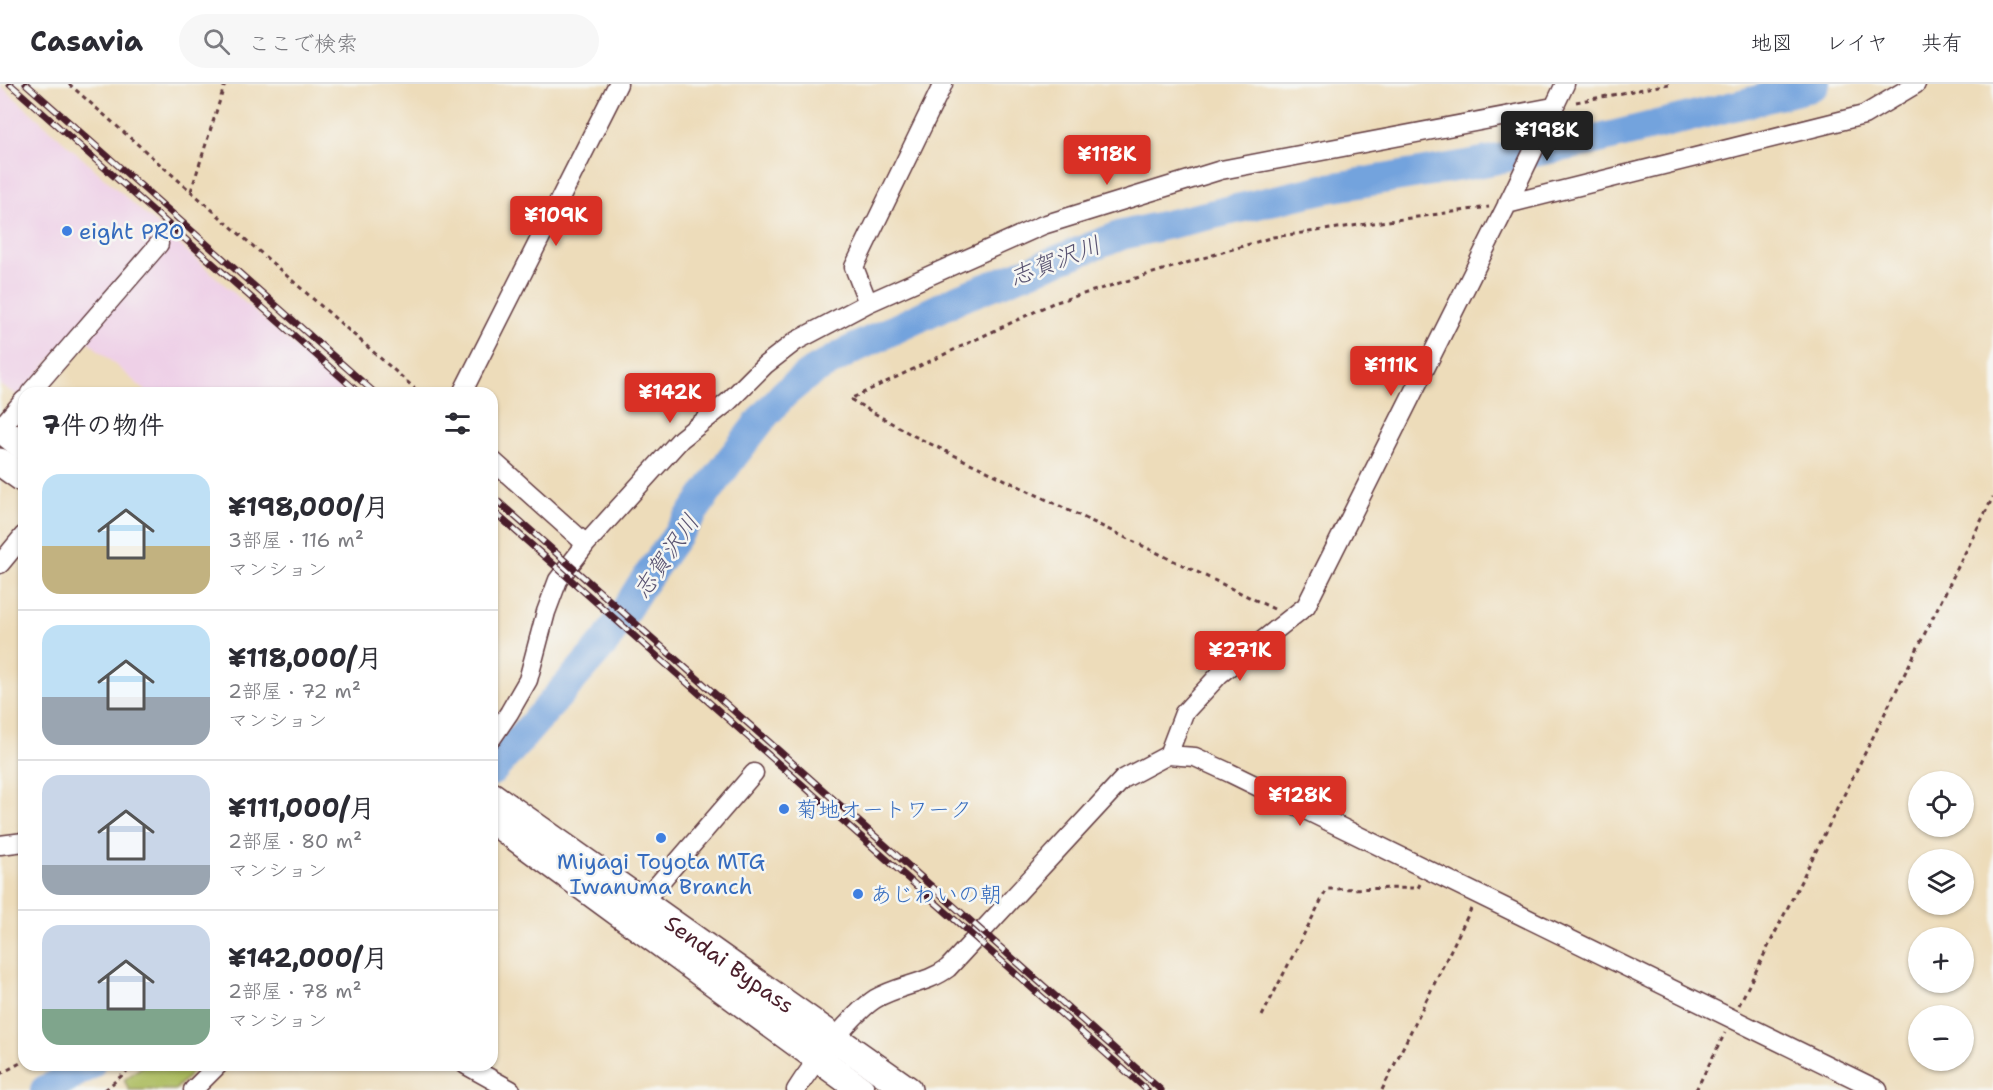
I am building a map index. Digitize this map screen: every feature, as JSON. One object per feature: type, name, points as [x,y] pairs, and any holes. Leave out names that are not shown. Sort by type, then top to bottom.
[{"type":"highway","points":[[0,428],[18,442]]},
{"type":"highway","points":[[0,462],[18,475]]},
{"type":"highway","name":"Sendai Bypass","points":[[498,819],[642,903],[908,1090]]},
{"type":"highway","name":"Sendai Bypass","points":[[498,819],[861,1090]]},
{"type":"street","points":[[465,387],[618,84]]},
{"type":"street","points":[[868,303],[854,267],[943,84]]},
{"type":"street","points":[[1168,754],[1184,713],[1220,674],[1306,606],[1510,199],[1565,84]]},
{"type":"street","points":[[1510,199],[1864,115],[1916,84]]},
{"type":"street","points":[[498,729],[528,680],[546,612],[558,580],[586,544],[681,439],[728,402],[765,365],[796,341],[868,303],[1043,225],[1221,170],[1552,110]]},
{"type":"street","points":[[35,387],[159,244]]},
{"type":"street","points":[[0,428],[18,407]]},
{"type":"street","points":[[498,465],[586,544]]},
{"type":"street","points":[[0,564],[18,543]]},
{"type":"street","points":[[796,1090],[850,1020],[874,1000],[903,986],[940,974],[948,968],[1123,779],[1168,754],[1195,757],[1878,1090]]},
{"type":"street","points":[[642,903],[754,773]]},
{"type":"street","points":[[0,845],[18,843]]},
{"type":"street","points":[[193,1090],[213,1071]]},
{"type":"street","points":[[477,1071],[511,1090]]},
{"type":"path","points":[[69,84],[413,387]]},
{"type":"path","points":[[191,191],[225,84]]},
{"type":"path","points":[[1552,110],[1669,84]]},
{"type":"path","points":[[1292,617],[912,435],[850,399],[1053,303],[1272,237],[1510,199]]},
{"type":"path","points":[[1696,1090],[1993,497]]},
{"type":"path","points":[[1262,1017],[1327,890],[1418,888],[1428,870]]},
{"type":"path","points":[[1382,1090],[1478,894]]},
{"type":"path","points":[[0,1074],[18,1064]]},
{"type":"path","points":[[105,1090],[127,1071]]},
{"type":"shaded area","points":[[0,85],[340,387],[141,387],[89,342],[72,335],[27,387],[18,387],[18,395],[0,385]]},
{"type":"green space","points":[[136,1071],[193,1071],[175,1090],[129,1090],[124,1080]]},
{"type":"waterway","name":"志賀沢川","points":[[498,764],[606,641],[640,587],[764,416],[784,394],[807,375],[849,351],[960,298],[1122,235],[1323,189],[1591,141],[1807,88],[1815,84]]},
{"type":"waterway","name":"志賀沢川","points":[[45,1090],[79,1071]]},
{"type":"railway","points":[[10,84],[352,387]]},
{"type":"railway","points":[[26,84],[368,387]]},
{"type":"railway","points":[[498,501],[1161,1090]]},
{"type":"railway","points":[[498,515],[1147,1090]]},
{"type":"place","name":"eight PRO","points":[[67,231]]},
{"type":"place","name":"菊地オートワーク","points":[[784,809]]},
{"type":"place","name":"Miyagi Toyota MTG Iwanuma Branch","points":[[661,838]]},
{"type":"place","name":"あじわいの朝","points":[[858,894]]}]
